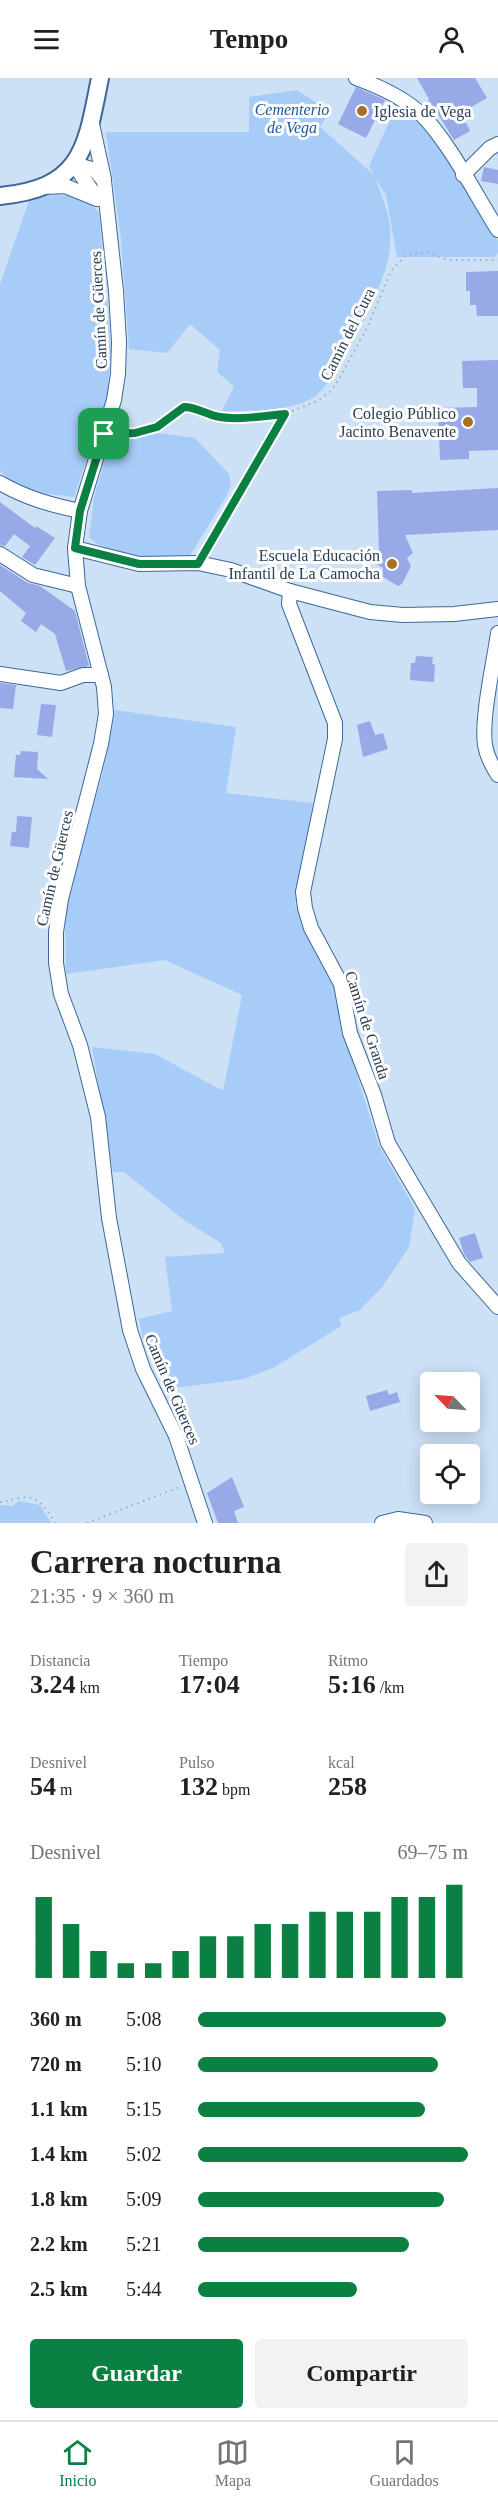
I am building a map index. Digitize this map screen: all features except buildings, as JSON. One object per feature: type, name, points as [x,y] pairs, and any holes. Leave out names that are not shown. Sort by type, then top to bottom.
[{"type":"street","points":[[0,196],[20,194],[38,187],[61,177],[74,164],[84,147],[92,124],[100,78]]},
{"type":"street","points":[[359,79],[396,97],[419,112],[437,133],[498,230]]},
{"type":"street","name":"Camín de Güerces","points":[[92,124],[104,182],[102,204],[119,342],[116,392],[80,511],[75,548],[78,586],[101,675],[106,714],[103,734],[61,899],[56,932],[56,963],[61,994],[80,1045],[98,1117],[110,1218],[130,1329],[143,1368],[176,1436],[205,1523]]},
{"type":"street","points":[[463,175],[490,148],[498,144]]},
{"type":"street","points":[[74,164],[95,170],[104,182]]},
{"type":"street","name":"Camín de Güerces","points":[[74,164],[102,204]]},
{"type":"street","points":[[38,187],[65,186],[102,204]]},
{"type":"street","points":[[0,483],[22,496],[52,506],[80,511]]},
{"type":"street","points":[[75,548],[139,564],[198,564],[231,570],[290,591],[348,607],[403,615],[454,614],[498,609]]},
{"type":"street","points":[[0,554],[33,575],[78,586]]},
{"type":"street","name":"Camín de Granda","points":[[290,591],[289,604],[335,723],[335,740],[303,892],[305,908],[311,928],[341,984],[350,1033],[374,1095],[388,1143],[459,1263],[498,1307]]},
{"type":"street","points":[[498,633],[485,725],[485,745],[490,763],[498,775]]},
{"type":"street","points":[[0,674],[61,683],[83,675],[101,675]]},
{"type":"street","points":[[382,1523],[398,1519],[425,1523]]},
{"type":"path","name":"Camín del Cura","points":[[104,434],[135,433],[157,427],[184,407],[192,407],[214,416],[228,418],[285,414],[317,401],[331,391],[367,328],[391,272],[406,255],[427,252],[448,260],[498,260]]},
{"type":"path","points":[[198,564],[256,460],[285,414]]},
{"type":"path","points":[[87,1523],[193,1482]]},
{"type":"path","points":[[0,1502],[24,1497],[38,1502],[48,1508],[56,1523]]},
{"type":"green space","name":"Cementerio de Vega","points":[[297,90],[330,112],[320,127],[374,175],[369,166],[396,107],[428,130],[498,241],[498,253],[494,257],[397,257],[386,195],[375,178],[386,207],[389,223],[388,260],[366,316],[332,376],[322,390],[303,403],[268,410],[222,411],[234,386],[217,372],[220,350],[190,324],[167,353],[129,349],[121,239],[106,132],[249,132],[249,97]]},
{"type":"green space","points":[[55,194],[86,198],[99,213],[111,351],[107,398],[74,497],[25,489],[8,479],[0,470],[0,284],[29,201]]},
{"type":"green space","points":[[158,433],[195,438],[229,474],[231,485],[227,495],[189,557],[122,553],[98,544],[89,537],[94,498],[110,441]]},
{"type":"green space","points":[[115,710],[236,727],[226,793],[313,803],[295,905],[335,987],[345,1037],[379,1146],[415,1209],[409,1247],[383,1286],[360,1310],[339,1318],[341,1326],[275,1367],[244,1379],[167,1389],[144,1345],[139,1319],[172,1311],[165,1257],[225,1253],[221,1243],[184,1220],[124,1172],[113,1172],[92,1047],[155,1054],[223,1091],[242,995],[165,960],[66,974],[65,908],[103,772]]},
{"type":"green space","points":[[19,1501],[40,1505],[51,1523],[0,1523],[0,1505],[12,1506]]},
{"type":"place","name":"Iglesia de Vega","points":[[362,111]]},
{"type":"place","name":"Colegio Público Jacinto Benavente","points":[[468,422]]},
{"type":"place","name":"Escuela Educación Infantil de La Camocha","points":[[392,564]]},
{"type":"route","points":[[184,407],[192,407],[214,416],[228,418],[285,414],[278,422],[205,547],[198,564],[139,564],[75,548],[80,511],[104,434],[135,433],[157,427],[184,407]]}]
